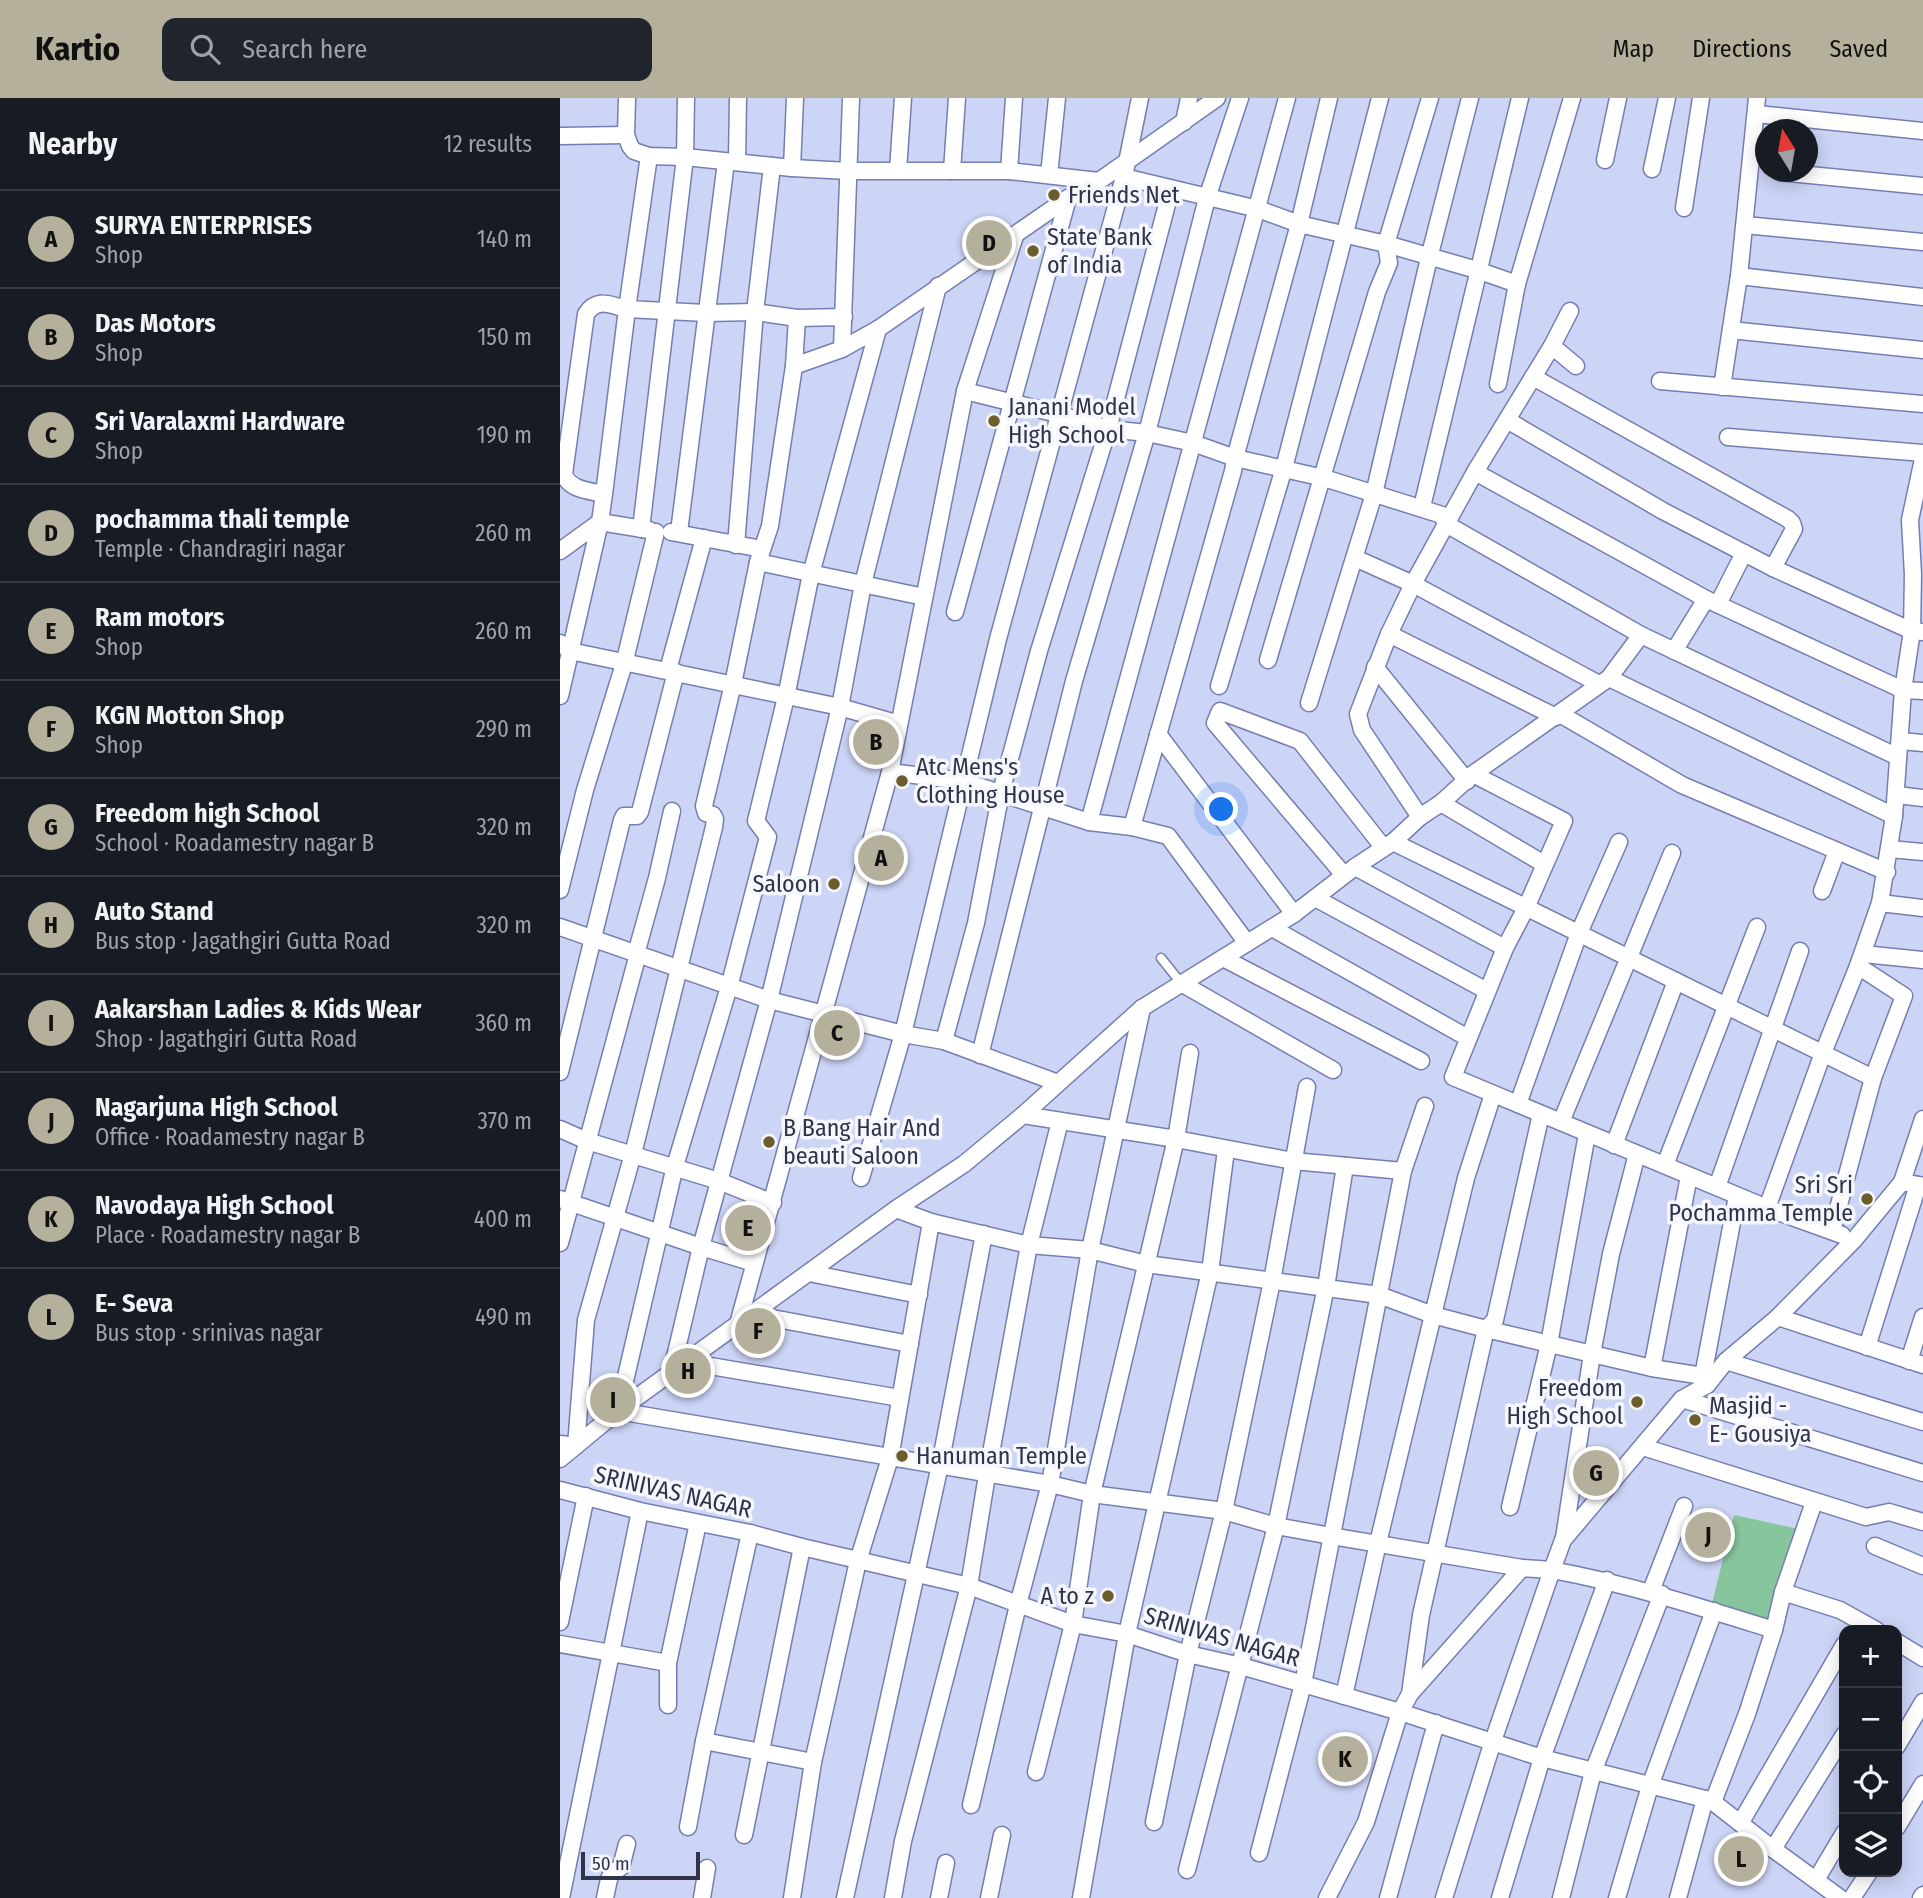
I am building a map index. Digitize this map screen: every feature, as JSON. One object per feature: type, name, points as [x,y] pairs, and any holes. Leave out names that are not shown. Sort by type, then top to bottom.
[{"type":"street","points":[[627,98],[626,135],[634,151],[649,156],[849,171],[1009,171],[1099,181]]},
{"type":"street","points":[[560,890],[585,790],[624,664],[649,530],[666,310],[685,157],[686,98]]},
{"type":"street","points":[[679,532],[706,313],[731,162],[737,98]]},
{"type":"street","points":[[792,168],[795,98]]},
{"type":"street","points":[[842,349],[851,98]]},
{"type":"street","points":[[898,170],[903,98]]},
{"type":"street","points":[[952,171],[957,98]]},
{"type":"street","points":[[1009,171],[1014,98]]},
{"type":"street","points":[[1049,175],[1057,98]]},
{"type":"street","points":[[862,1178],[904,1034],[998,639],[1126,169],[1140,98]]},
{"type":"street","points":[[1184,122],[1189,98]]},
{"type":"street","points":[[794,366],[842,349],[878,329],[1068,198],[1126,169],[1217,98]]},
{"type":"street","points":[[980,1055],[1074,681],[1147,433],[1207,198],[1240,98]]},
{"type":"street","points":[[1089,822],[1287,98]]},
{"type":"street","points":[[1132,827],[1233,471],[1299,224],[1329,98]]},
{"type":"street","points":[[1219,686],[1284,468],[1380,98]]},
{"type":"street","points":[[1268,660],[1377,292],[1389,263],[1386,244],[1430,98]]},
{"type":"street","points":[[1309,703],[1374,495],[1429,258],[1471,98]]},
{"type":"street","points":[[1422,506],[1520,98]]},
{"type":"street","points":[[1498,384],[1517,284],[1572,98]]},
{"type":"street","points":[[1605,160],[1618,98]]},
{"type":"street","points":[[1652,169],[1667,98]]},
{"type":"street","points":[[1684,208],[1701,98]]},
{"type":"street","points":[[1757,106],[1923,131]]},
{"type":"street","points":[[560,136],[626,135]]},
{"type":"street","points":[[560,696],[565,647],[600,522],[649,156]]},
{"type":"street","points":[[736,545],[755,312],[772,166]]},
{"type":"street","points":[[1126,169],[1171,189],[1258,209],[1299,224],[1386,244],[1517,284]]},
{"type":"street","points":[[1818,176],[1923,186]]},
{"type":"street","points":[[1722,387],[1745,225],[1755,182]]},
{"type":"street","points":[[944,1041],[976,923],[1001,792],[1039,651],[1108,429],[1171,189]]},
{"type":"street","points":[[955,612],[1068,198]]},
{"type":"street","points":[[1745,225],[1923,242]]},
{"type":"street","points":[[745,1319],[754,1263],[773,1203],[890,772],[965,391],[1014,236]]},
{"type":"street","points":[[1739,276],[1923,297]]},
{"type":"street","points":[[671,1374],[701,1247],[769,1000],[840,706],[863,584],[938,286]]},
{"type":"street","points":[[604,494],[577,488],[566,480],[564,474],[586,314],[592,306],[597,303],[627,309],[706,313],[755,312],[797,318],[844,317]]},
{"type":"street","points":[[1420,817],[1358,720],[1358,714],[1375,667],[1413,584],[1570,311]]},
{"type":"street","points":[[560,1459],[568,1445],[586,1320],[633,1154],[714,827],[713,814],[706,813],[704,806],[760,555],[770,526],[794,366],[797,318]]},
{"type":"street","points":[[618,1411],[675,1166],[729,987],[768,837],[756,821],[786,697],[811,574],[878,329]]},
{"type":"street","points":[[1731,330],[1923,350]]},
{"type":"street","points":[[1552,346],[1576,366]]},
{"type":"street","points":[[1533,377],[1788,519],[1794,529],[1773,568]]},
{"type":"street","points":[[1660,381],[1923,404]]},
{"type":"street","points":[[965,391],[1108,429],[1147,433],[1193,443],[1235,458],[1324,478],[1374,495],[1422,506],[1443,515],[1446,524],[1674,651],[1899,749],[1923,743]]},
{"type":"street","points":[[1507,419],[1663,511],[1773,568],[1917,631]]},
{"type":"street","points":[[1728,437],[1923,453]]},
{"type":"street","points":[[1767,1208],[1860,960],[1880,903],[1887,872],[1897,794],[1903,690],[1917,631],[1917,521],[1923,459]]},
{"type":"street","points":[[1475,472],[1712,602],[1903,690],[1923,691]]},
{"type":"street","points":[[560,551],[600,522],[679,532],[736,545],[811,574],[924,597]]},
{"type":"street","points":[[560,1072],[623,817],[637,816],[640,812],[704,538]]},
{"type":"street","points":[[1674,651],[1712,602],[1744,553]]},
{"type":"street","points":[[1355,558],[1413,584],[1604,681],[1894,816]]},
{"type":"street","points":[[1389,634],[1558,715],[1682,785],[1887,872]]},
{"type":"street","points":[[568,1445],[671,1374],[896,1209],[964,1164],[1142,1008],[1294,914],[1441,803],[1470,777],[1604,681],[1641,635]]},
{"type":"street","points":[[565,647],[624,664],[672,671],[786,697],[840,706],[899,724]]},
{"type":"street","points":[[1375,667],[1470,777],[1564,821],[1526,908],[1505,948],[1453,1077],[1737,1196],[1854,1240]]},
{"type":"street","points":[[1505,948],[1349,871],[1215,723],[1220,711],[1300,741],[1388,844],[1579,933],[1873,1078]]},
{"type":"street","points":[[1157,734],[1294,914]]},
{"type":"street","points":[[890,772],[964,781],[1089,822],[1132,827],[1168,836],[1247,943]]},
{"type":"street","points":[[1897,794],[1923,798]]},
{"type":"street","points":[[1441,803],[1544,864]]},
{"type":"street","points":[[560,1243],[565,1201],[587,1141],[657,878],[672,811]]},
{"type":"street","points":[[1518,1104],[1579,933],[1619,842]]},
{"type":"street","points":[[1889,849],[1923,852]]},
{"type":"street","points":[[1822,891],[1837,851]]},
{"type":"street","points":[[1561,1122],[1672,853]]},
{"type":"street","points":[[1315,898],[1487,991]]},
{"type":"street","points":[[1880,903],[1923,908]]},
{"type":"street","points":[[1665,1166],[1757,927]]},
{"type":"street","points":[[560,928],[769,1000],[904,1034],[944,1041],[1058,1083]]},
{"type":"street","points":[[1272,928],[1468,1038]]},
{"type":"street","points":[[1717,1187],[1800,951]]},
{"type":"street","points":[[1223,958],[1421,1061]]},
{"type":"street","points":[[1860,960],[1923,960]]},
{"type":"street","points":[[1832,1231],[1873,1078],[1904,996],[1860,960]]},
{"type":"street","points":[[1614,1144],[1676,981]]},
{"type":"street","points":[[1181,983],[1333,1070]]},
{"type":"street","points":[[971,1805],[1018,1605],[1050,1484],[1090,1250],[1142,1008]]},
{"type":"street","points":[[1036,1772],[1073,1624],[1093,1494],[1176,1139],[1190,1053]]},
{"type":"street","points":[[1154,1822],[1188,1654],[1224,1511],[1272,1281],[1307,1087]]},
{"type":"street","points":[[1344,1696],[1466,1178],[1493,1094]]},
{"type":"street","points":[[1259,1853],[1303,1684],[1403,1171],[1425,1106]]},
{"type":"street","points":[[1410,1693],[1421,1615],[1486,1329],[1495,1320],[1541,1114]]},
{"type":"street","points":[[1023,1115],[1293,1161],[1403,1171]]},
{"type":"street","points":[[1563,1540],[1682,1399],[1778,1317],[1854,1240],[1902,1182],[1923,1119]]},
{"type":"street","points":[[892,1898],[903,1841],[970,1586],[987,1475],[1029,1245],[1060,1121]]},
{"type":"street","points":[[560,1129],[587,1141],[719,1181],[773,1203]]},
{"type":"street","points":[[1510,1507],[1549,1344],[1587,1134]]},
{"type":"street","points":[[1081,1898],[1127,1634],[1209,1272],[1226,1150]]},
{"type":"street","points":[[1444,1898],[1493,1741],[1563,1540],[1592,1354],[1611,1254],[1637,1154]]},
{"type":"street","points":[[1187,1870],[1276,1526],[1326,1287],[1345,1166]]},
{"type":"street","points":[[1652,1368],[1689,1176]]},
{"type":"street","points":[[1867,1347],[1921,1185],[1902,1182]]},
{"type":"street","points":[[1705,1380],[1737,1196]]},
{"type":"street","points":[[565,1201],[754,1263]]},
{"type":"street","points":[[896,1209],[931,1223],[1029,1245],[1090,1250],[1146,1264],[1379,1295],[1433,1315],[1486,1329],[1705,1380]]},
{"type":"street","points":[[792,1898],[813,1762],[859,1561],[890,1458],[931,1223]]},
{"type":"street","points":[[845,1898],[940,1465],[984,1234]]},
{"type":"street","points":[[809,1273],[919,1296]]},
{"type":"street","points":[[1778,1317],[1916,1363],[1923,1317]]},
{"type":"street","points":[[745,1319],[910,1344]]},
{"type":"street","points":[[1727,1361],[1923,1422]]},
{"type":"street","points":[[687,1362],[900,1398]]},
{"type":"street","points":[[1682,1399],[1923,1473]]},
{"type":"street","points":[[618,1411],[1050,1484],[1093,1494],[1224,1511],[1276,1526],[1331,1536],[1607,1580],[1774,1630]]},
{"type":"street","points":[[1643,1447],[1866,1517],[1889,1512],[1923,1522]]},
{"type":"street","name":"SRINIVAS NAGAR","points":[[560,1490],[640,1511],[750,1532],[859,1561],[970,1586],[1073,1624],[1127,1634],[1188,1654],[1241,1666],[1400,1712],[1542,1758],[1709,1800],[1840,1898]]},
{"type":"street","points":[[560,1622],[586,1496]]},
{"type":"street","points":[[1678,1898],[1709,1800],[1747,1714],[1774,1630],[1783,1592],[1814,1502]]},
{"type":"street","points":[[1561,1898],[1593,1772],[1685,1506]]},
{"type":"street","points":[[561,1898],[640,1511]]},
{"type":"street","points":[[668,1705],[668,1664],[698,1523]]},
{"type":"street","points":[[688,1827],[750,1532]]},
{"type":"street","points":[[1875,1546],[1923,1566]]},
{"type":"street","points":[[744,1835],[802,1547]]},
{"type":"street","points":[[1327,1898],[1366,1822],[1400,1712],[1410,1693],[1522,1568]]},
{"type":"street","points":[[1500,1898],[1542,1758],[1607,1580]]},
{"type":"street","points":[[1783,1592],[1840,1610],[1856,1625]]},
{"type":"street","points":[[1617,1898],[1650,1786],[1714,1611]]},
{"type":"street","points":[[560,1644],[668,1664]]},
{"type":"street","points":[[1902,1647],[1923,1658]]},
{"type":"street","points":[[1741,1822],[1839,1654]]},
{"type":"street","points":[[1902,1738],[1923,1702]]},
{"type":"street","points":[[1388,1898],[1436,1723]]},
{"type":"street","points":[[704,1741],[813,1762]]},
{"type":"street","points":[[1773,1849],[1839,1743]]},
{"type":"street","points":[[1902,1818],[1923,1784]]},
{"type":"street","points":[[989,1898],[1002,1836]]},
{"type":"street","points":[[1816,1880],[1839,1841]]},
{"type":"street","points":[[606,1898],[609,1879],[612,1873],[621,1867],[627,1844]]},
{"type":"street","points":[[939,1898],[946,1863]]},
{"type":"street","points":[[702,1898],[707,1868]]},
{"type":"street","points":[[1852,1898],[1866,1877]]},
{"type":"lane","points":[[1161,958],[1181,983]]},
{"type":"green space","points":[[1734,1515],[1799,1529],[1770,1624],[1712,1603]]},
{"type":"place","name":"Friends Net","points":[[1054,195]]},
{"type":"place","name":"pochamma thali temple","points":[[989,243]]},
{"type":"place","name":"State Bank of India","points":[[1033,251]]},
{"type":"place","name":"Janani Model High School","points":[[994,421]]},
{"type":"place","name":"Das Motors","points":[[876,742]]},
{"type":"place","name":"Atc Mens's Clothing House","points":[[902,781]]},
{"type":"place","name":"SURYA ENTERPRISES","points":[[881,858]]},
{"type":"place","name":"Saloon","points":[[834,884]]},
{"type":"place","name":"Sri Varalaxmi Hardware","points":[[837,1033]]},
{"type":"place","name":"B Bang Hair And beauti Saloon","points":[[769,1142]]},
{"type":"place","name":"Sri Sri Pochamma Temple","points":[[1867,1199]]},
{"type":"place","name":"Ram motors","points":[[748,1228]]},
{"type":"place","name":"KGN Motton Shop","points":[[758,1331]]},
{"type":"place","name":"Auto Stand","points":[[688,1371]]},
{"type":"place","name":"Aakarshan Ladies & Kids Wear","points":[[613,1400]]},
{"type":"place","name":"Freedom High School","points":[[1637,1402]]},
{"type":"place","name":"Masjid - E- Gousiya","points":[[1695,1420]]},
{"type":"place","name":"Hanuman Temple","points":[[902,1456]]},
{"type":"place","name":"Freedom high School","points":[[1596,1473]]},
{"type":"place","name":"Nagarjuna High School","points":[[1708,1535]]},
{"type":"place","name":"A to z","points":[[1108,1596]]},
{"type":"place","name":"Navodaya High School","points":[[1345,1759]]},
{"type":"place","name":"E- Seva","points":[[1741,1859]]}]
